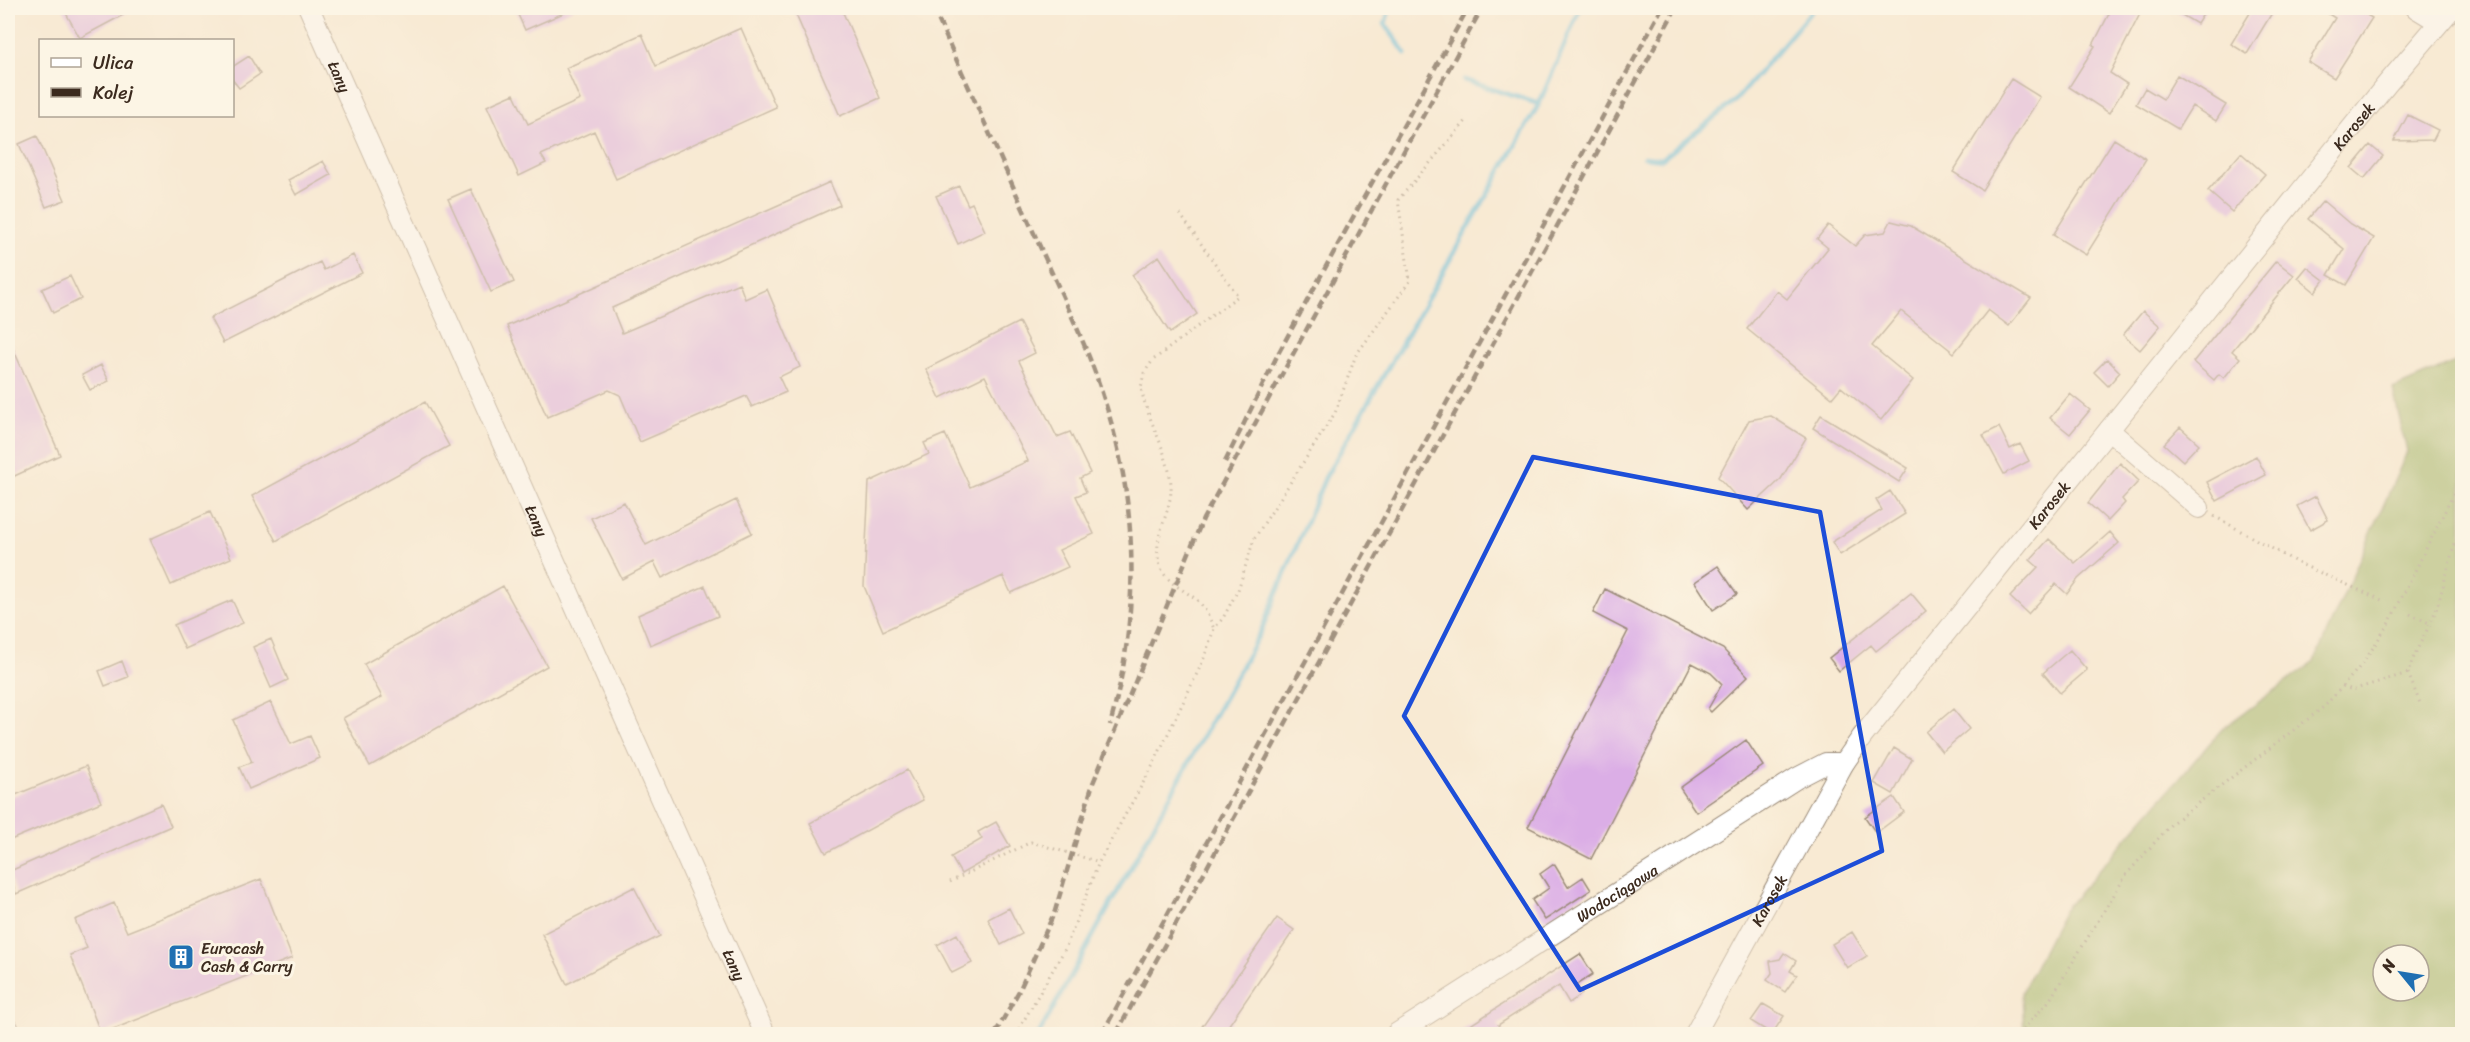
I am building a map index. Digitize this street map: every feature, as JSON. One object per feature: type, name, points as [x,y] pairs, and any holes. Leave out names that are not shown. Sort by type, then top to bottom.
[{"type":"street","name":"Łany","points":[[309,8],[765,1035]]},
{"type":"street","points":[[2416,8],[2439,22]]},
{"type":"street","name":"Karosek","points":[[1695,1035],[1844,764],[1862,737],[2452,8]]},
{"type":"street","points":[[2109,430],[2199,508]]},
{"type":"street","name":"Wodociągowa","points":[[1396,1035],[1797,778],[1826,763],[1844,764]]},
{"type":"street","points":[[8,1028],[10,1035]]},
{"type":"path","points":[[1016,1035],[1065,949],[1098,862],[1153,765],[1203,661],[1214,629],[1223,618],[1238,590],[1254,539],[1335,413],[1356,355],[1410,281],[1398,200],[1467,120]]},
{"type":"path","points":[[1180,214],[1238,296],[1153,360],[1144,373],[1141,388],[1171,484],[1169,506],[1157,549],[1160,567],[1175,586],[1198,601],[1214,629]]},
{"type":"path","points":[[2019,1035],[2049,1001],[2126,875],[2172,823],[2325,706],[2364,662],[2390,621],[2463,477]]},
{"type":"path","points":[[2199,508],[2298,563],[2384,601]]},
{"type":"path","points":[[2421,706],[2408,673],[2415,649],[2437,607],[2452,548],[2463,523]]},
{"type":"path","points":[[2410,614],[2428,623]]},
{"type":"path","points":[[2343,686],[2352,690],[2408,673]]},
{"type":"path","points":[[950,882],[1030,842],[1098,862]]},
{"type":"highlighted area","points":[[1533,457],[1820,512],[1882,851],[1580,990],[1404,716]]},
{"type":"green space","points":[[2462,359],[2462,1034],[2024,1034],[2022,992],[2064,910],[2223,728],[2314,662],[2407,452],[2393,389]]},
{"type":"building","points":[[63,8],[136,8],[80,38]]},
{"type":"building","points":[[515,8],[575,8],[525,30]]},
{"type":"building","points":[[793,8],[841,8],[880,98],[840,116]]},
{"type":"building","points":[[2112,8],[2143,8],[2110,73],[2127,84],[2109,113],[2069,87],[2095,46],[2093,45]]},
{"type":"building","points":[[2170,8],[2207,8],[2197,24]]},
{"type":"building","points":[[2253,8],[2275,8],[2247,54],[2231,44]]},
{"type":"building","points":[[2319,8],[2355,8],[2372,18],[2334,78],[2308,62],[2335,18]]},
{"type":"building","points":[[741,28],[776,107],[616,179],[594,131],[541,155],[546,163],[519,176],[487,106],[514,94],[528,124],[580,100],[566,68],[642,34],[656,66]]},
{"type":"building","points":[[249,56],[260,74],[239,88],[234,82],[234,66]]},
{"type":"building","points":[[2177,75],[2226,105],[2216,121],[2192,106],[2178,129],[2136,104],[2145,88],[2163,99]]},
{"type":"building","points":[[2011,79],[2040,97],[1982,190],[1953,172]]},
{"type":"building","points":[[2408,115],[2438,130],[2433,140],[2394,141]]},
{"type":"building","points":[[37,136],[65,200],[46,207],[19,144]]},
{"type":"building","points":[[2114,139],[2146,159],[2086,255],[2053,235]]},
{"type":"building","points":[[2370,145],[2383,156],[2364,179],[2351,168]]},
{"type":"building","points":[[2241,153],[2265,174],[2232,212],[2208,191]]},
{"type":"building","points":[[323,161],[331,175],[296,195],[288,180]]},
{"type":"building","points":[[830,182],[840,205],[612,308],[622,333],[739,283],[745,299],[767,289],[800,367],[779,377],[786,392],[752,407],[746,396],[640,442],[620,395],[609,390],[547,417],[507,326]]},
{"type":"building","points":[[959,186],[968,205],[972,203],[985,231],[958,244],[936,196]]},
{"type":"building","points":[[471,189],[514,282],[491,292],[448,199]]},
{"type":"building","points":[[2323,201],[2350,224],[2374,238],[2346,285],[2328,275],[2344,249],[2308,219]]},
{"type":"building","points":[[1891,221],[1911,226],[2031,298],[2009,326],[1988,310],[1954,353],[1901,311],[1872,346],[1913,380],[1881,420],[1841,387],[1832,398],[1747,329],[1777,291],[1787,299],[1828,248],[1817,239],[1828,225],[1855,246],[1865,235],[1885,232]]},
{"type":"building","points":[[353,255],[362,273],[223,343],[210,318],[320,262],[324,270]]},
{"type":"building","points":[[1159,256],[1197,314],[1170,333],[1132,275]]},
{"type":"building","points":[[2276,261],[2294,275],[2232,351],[2240,358],[2224,378],[2219,374],[2214,380],[2193,362]]},
{"type":"building","points":[[2307,267],[2324,280],[2315,292],[2298,278]]},
{"type":"building","points":[[70,276],[81,299],[53,313],[42,289]]},
{"type":"building","points":[[2143,311],[2160,326],[2140,350],[2123,335]]},
{"type":"building","points":[[1019,322],[1035,353],[1019,361],[1057,437],[1070,432],[1090,473],[1080,478],[1086,492],[1076,496],[1094,534],[1059,550],[1068,567],[1011,593],[1003,576],[883,631],[864,586],[869,482],[929,454],[924,443],[945,434],[970,487],[1028,461],[985,376],[940,398],[926,369]]},
{"type":"building","points":[[8,337],[60,455],[8,479]]},
{"type":"building","points":[[2107,359],[2120,372],[2108,386],[2094,372]]},
{"type":"building","points":[[101,365],[109,381],[90,390],[82,375]]},
{"type":"building","points":[[2070,394],[2090,410],[2070,434],[2050,418]]},
{"type":"building","points":[[425,402],[449,446],[276,541],[252,496]]},
{"type":"building","points":[[1821,415],[1908,468],[1899,482],[1813,428]]},
{"type":"building","points":[[1771,416],[1806,438],[1781,479],[1748,510],[1718,477],[1749,420]]},
{"type":"building","points":[[1999,427],[2010,449],[2020,444],[2029,461],[2004,474],[1983,435]]},
{"type":"building","points":[[2180,427],[2199,444],[2183,461],[2164,444]]},
{"type":"building","points":[[2256,456],[2266,475],[2217,501],[2207,482]]},
{"type":"building","points":[[2120,463],[2139,481],[2122,499],[2125,503],[2108,521],[2088,503]]},
{"type":"building","points":[[1890,491],[1905,514],[1840,555],[1832,542],[1882,510],[1876,500]]},
{"type":"building","points":[[2316,496],[2328,520],[2310,530],[2297,506]]},
{"type":"building","points":[[736,500],[752,533],[662,578],[654,562],[622,579],[591,518],[624,502],[646,545]]},
{"type":"building","points":[[210,512],[231,558],[171,585],[150,539]]},
{"type":"building","points":[[2110,532],[2119,543],[2078,579],[2067,594],[2056,584],[2028,614],[2010,597],[2038,567],[2030,560],[2049,539],[2075,563]]},
{"type":"building","points":[[1718,566],[1737,594],[1713,610],[1695,582]]},
{"type":"building","points":[[503,586],[547,666],[370,766],[343,718],[382,697],[364,664]]},
{"type":"building","points":[[705,586],[718,616],[650,645],[638,615]]},
{"type":"building","points":[[1605,589],[1723,649],[1748,676],[1711,712],[1708,709],[1722,684],[1711,673],[1692,663],[1591,859],[1528,827],[1628,631],[1593,613]]},
{"type":"building","points":[[1911,593],[1926,611],[1876,651],[1871,645],[1839,671],[1829,658]]},
{"type":"building","points":[[232,600],[243,623],[185,649],[174,625]]},
{"type":"building","points":[[271,639],[288,680],[271,688],[253,647]]},
{"type":"building","points":[[2070,650],[2087,670],[2060,693],[2043,673]]},
{"type":"building","points":[[122,661],[128,677],[105,686],[99,671]]},
{"type":"building","points":[[271,702],[291,744],[310,736],[320,758],[249,789],[239,767],[252,762],[233,720]]},
{"type":"building","points":[[1953,709],[1969,729],[1942,752],[1926,732]]},
{"type":"building","points":[[1746,740],[1763,766],[1696,812],[1680,788]]},
{"type":"building","points":[[1894,748],[1912,759],[1893,794],[1874,783]]},
{"type":"building","points":[[86,766],[101,802],[8,841],[8,798]]},
{"type":"building","points":[[907,770],[923,800],[826,853],[810,823]]},
{"type":"building","points":[[1894,797],[1904,812],[1876,833],[1865,817]]},
{"type":"building","points":[[161,804],[171,826],[16,894],[8,872]]},
{"type":"building","points":[[996,822],[1010,846],[961,874],[951,857],[982,839],[978,832]]},
{"type":"building","points":[[1554,864],[1568,887],[1583,877],[1591,890],[1545,920],[1532,900],[1549,888],[1540,874]]},
{"type":"building","name":"Eurocash Cash & Carry","points":[[261,879],[292,958],[101,1034],[70,955],[87,948],[75,920],[114,903],[127,932]]},
{"type":"building","points":[[634,887],[660,936],[567,984],[542,934]]},
{"type":"building","points":[[1009,908],[1022,934],[1001,945],[988,919]]},
{"type":"building","points":[[1277,918],[1294,930],[1222,1035],[1196,1035]]},
{"type":"building","points":[[1852,932],[1867,956],[1847,968],[1832,944]]},
{"type":"building","points":[[957,934],[972,963],[952,973],[937,945]]},
{"type":"building","points":[[1784,953],[1796,961],[1790,971],[1797,975],[1785,992],[1767,980],[1772,973],[1770,961],[1780,959]]},
{"type":"building","points":[[1580,954],[1593,974],[1576,985],[1582,994],[1569,1003],[1559,986],[1498,1025],[1505,1035],[1455,1035]]},
{"type":"building","points":[[1763,1004],[1784,1016],[1772,1034],[1751,1021]]},
{"type":"waterway","points":[[1390,8],[1385,24],[1406,54]]},
{"type":"waterway","points":[[1039,1034],[1261,631],[1325,478],[1539,104],[1580,8]]},
{"type":"waterway","points":[[1644,157],[1662,159],[1735,101],[1814,8]]},
{"type":"waterway","points":[[1464,80],[1539,104]]},
{"type":"railway","points":[[933,8],[1081,338],[1116,439],[1129,520],[1131,602],[1127,643],[1110,725]]},
{"type":"railway","points":[[1225,462],[1279,352],[1468,8]]},
{"type":"railway","points":[[995,1034],[1020,989],[1055,911],[1093,783],[1203,519],[1482,8]]},
{"type":"railway","points":[[1102,1034],[1662,8]]},
{"type":"railway","points":[[1116,1034],[1676,8]]},
{"type":"place","name":"Eurocash Cash & Carry","points":[[181,957]]}]
